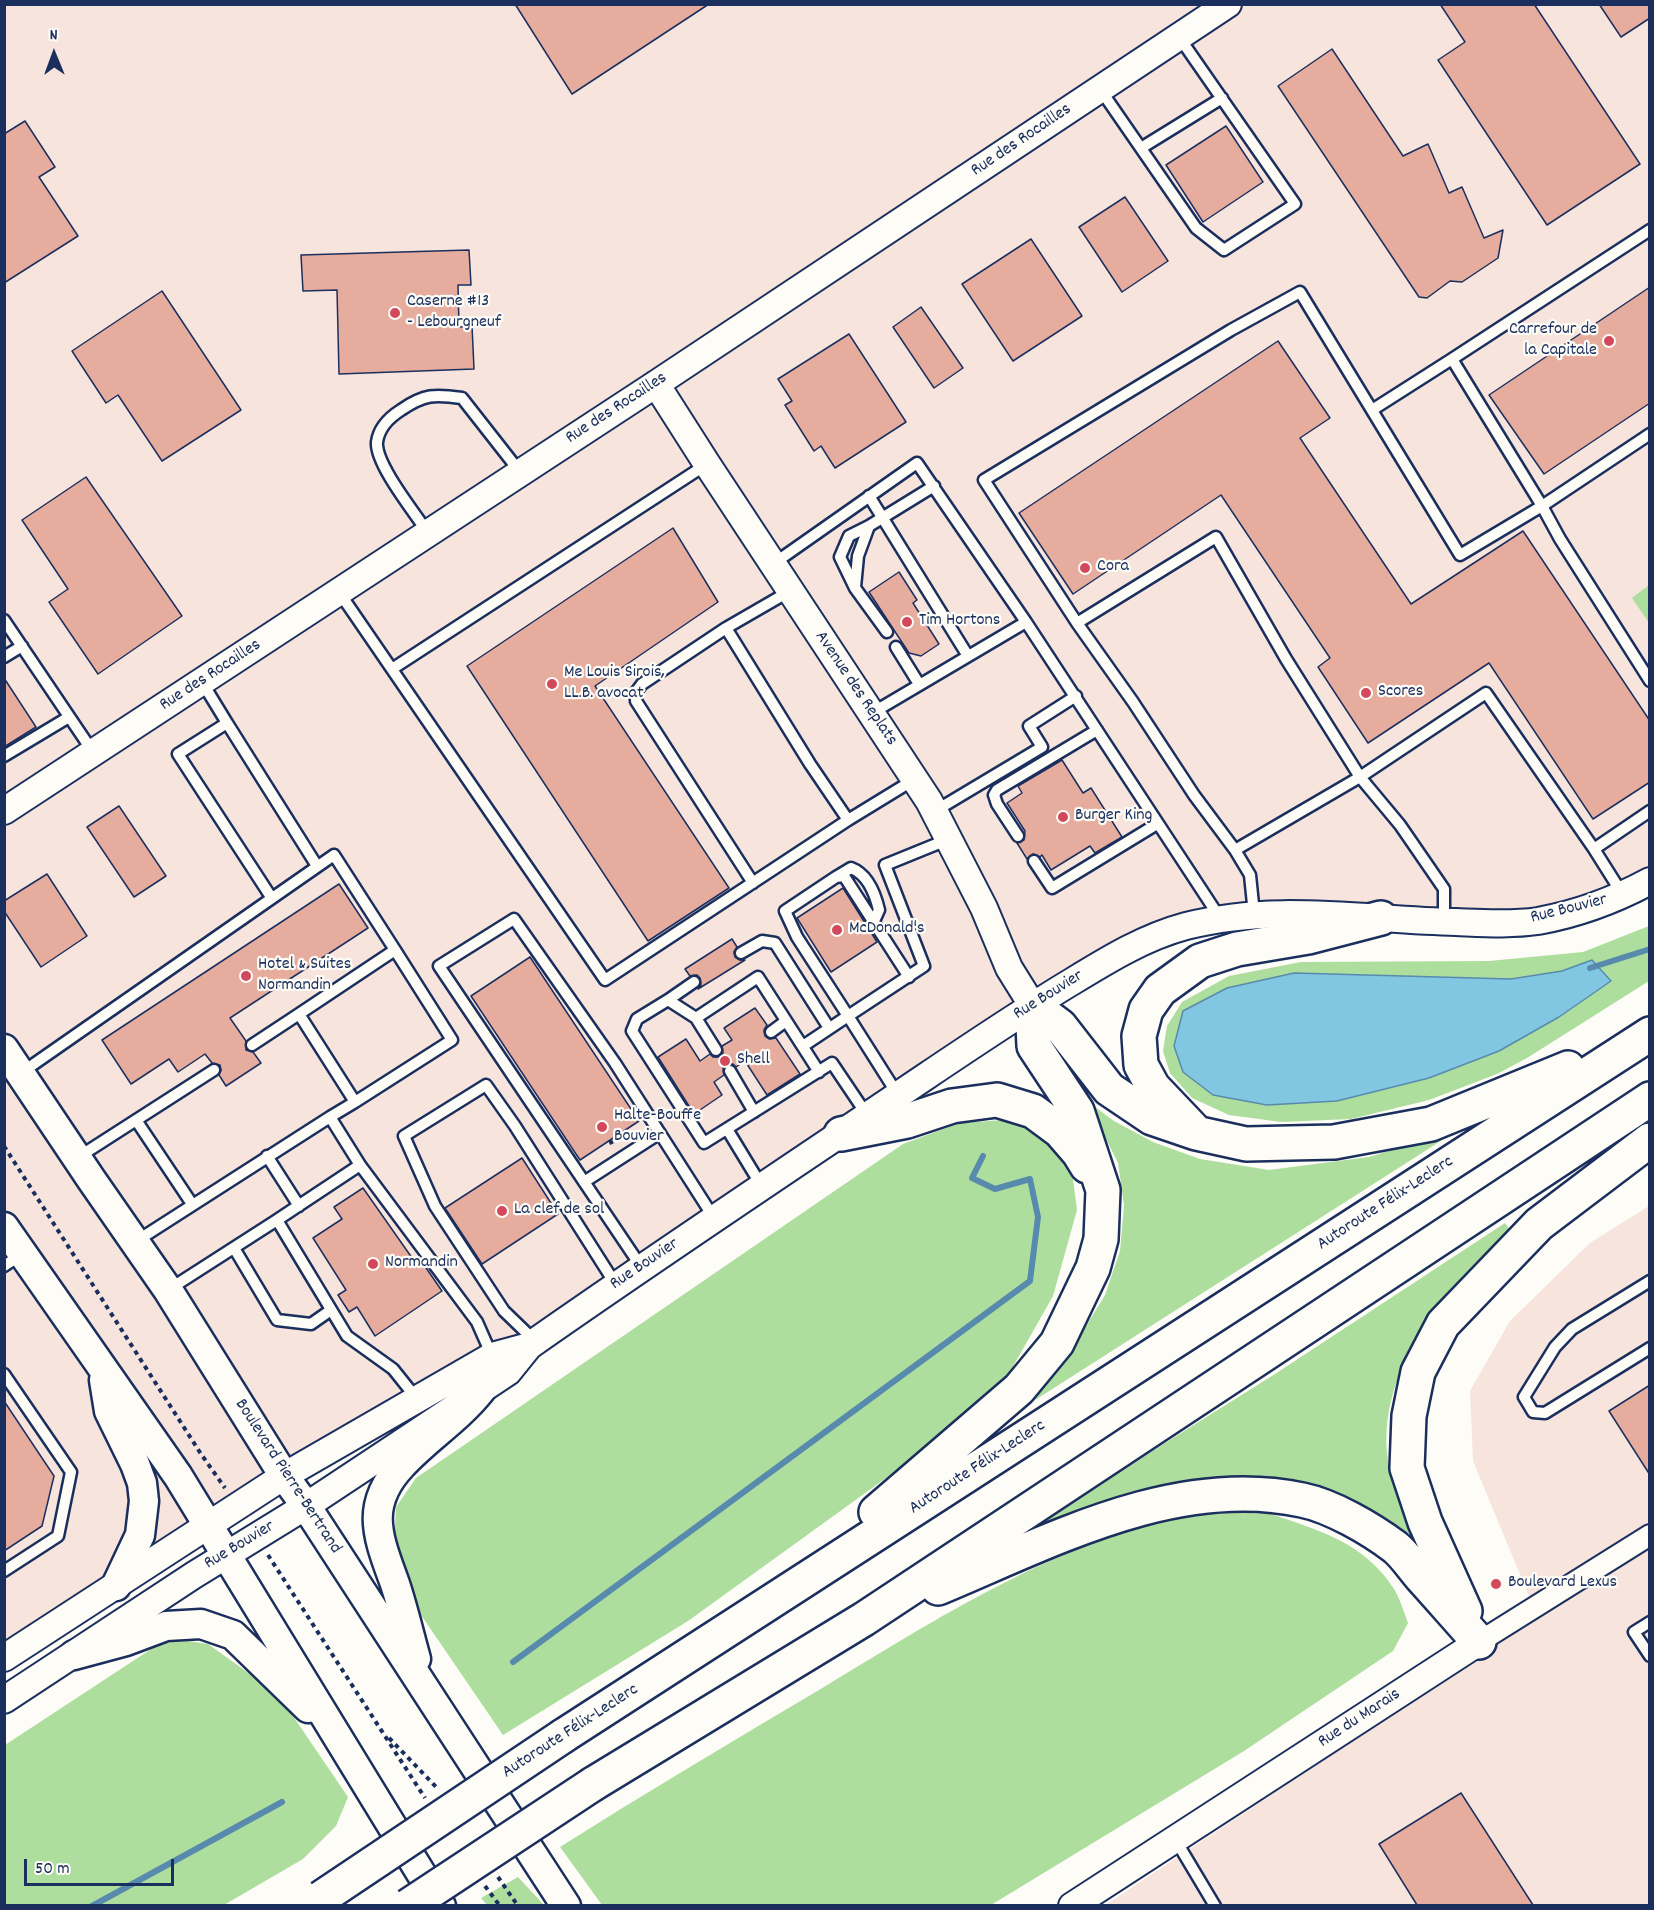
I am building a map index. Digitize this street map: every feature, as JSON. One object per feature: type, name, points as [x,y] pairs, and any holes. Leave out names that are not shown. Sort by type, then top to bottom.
[{"type":"highway","points":[[1196,1133],[1153,1087],[1142,1065],[1139,1036],[1146,1010],[1160,990],[1200,961],[1237,949],[1308,937],[1381,918]]},
{"type":"highway","points":[[1032,1005],[1060,1026],[1109,1089],[1152,1118],[1196,1133],[1246,1144],[1334,1142],[1431,1124],[1646,1036]]},
{"type":"highway","points":[[754,1612],[906,1488],[1019,1389],[1057,1343],[1093,1268],[1101,1239],[1102,1190],[1077,1111],[1034,1046],[1032,1005]]},
{"type":"highway","name":"Autoroute Félix-Leclerc","points":[[315,1902],[563,1736],[1646,1036]]},
{"type":"highway","points":[[408,1905],[593,1784],[864,1619],[1650,1099]]},
{"type":"highway","points":[[841,1134],[907,1121],[952,1106],[997,1100],[1012,1103],[1034,1111],[1060,1131],[1079,1153],[1102,1190]]},
{"type":"highway","points":[[1479,1642],[1425,1522],[1407,1468],[1409,1416],[1418,1372],[1443,1324],[1539,1224],[1650,1140]]},
{"type":"highway","points":[[864,1619],[1099,1520],[1158,1504],[1220,1495],[1262,1495],[1304,1500],[1354,1520],[1396,1548],[1479,1642]]},
{"type":"main road","name":"Boulevard Pierre-Bertrand","points":[[4,1050],[168,1290],[284,1476],[306,1506],[566,1905]]},
{"type":"main road","points":[[4,1227],[14,1260],[102,1369],[178,1476],[441,1905]]},
{"type":"main road","points":[[102,1369],[109,1411],[135,1464],[142,1483],[144,1501],[140,1535],[116,1586]]},
{"type":"main road","points":[[424,1687],[395,1584],[383,1556],[377,1530],[378,1510],[384,1492],[402,1465],[467,1407],[481,1390]]},
{"type":"main road","points":[[74,1655],[126,1641],[166,1626],[201,1624],[232,1635],[337,1737]]},
{"type":"street","name":"Rue des Rocailles","points":[[6,806],[202,682],[1228,4]]},
{"type":"street","name":"Avenue des Replats","points":[[656,384],[935,811],[984,908],[1009,968],[1032,1005]]},
{"type":"street","name":"Rue Bouvier","points":[[4,1700],[225,1555],[306,1506],[508,1372],[532,1344],[761,1185],[1032,1005],[1126,950],[1183,927],[1220,918],[1254,914],[1300,913],[1444,922],[1535,921],[1578,911],[1623,895],[1650,880]]},
{"type":"street","name":"Rue Bouvier","points":[[4,1658],[284,1476],[492,1356],[532,1344]]},
{"type":"street","name":"Rue du Marais","points":[[1072,1905],[1650,1534]]},
{"type":"lane","points":[[1100,89],[1196,228],[1224,250],[1295,204],[1179,37]]},
{"type":"lane","points":[[1141,148],[1222,98]]},
{"type":"lane","points":[[1372,410],[1650,230]]},
{"type":"lane","points":[[1254,914],[1250,875],[1235,850],[1194,795],[1133,702],[1077,623],[984,480],[1231,330],[1300,292],[1460,555],[1542,506],[1650,434]]},
{"type":"lane","points":[[1452,359],[1560,539],[1650,681]]},
{"type":"lane","points":[[428,533],[381,464],[377,442],[384,423],[416,400],[437,394],[462,398],[520,472]]},
{"type":"lane","points":[[773,564],[917,463],[1076,696],[1220,918]]},
{"type":"lane","points":[[392,669],[707,464]]},
{"type":"lane","points":[[887,632],[855,588],[840,557],[849,536],[934,486]]},
{"type":"lane","points":[[869,496],[968,656]]},
{"type":"lane","points":[[855,588],[858,556],[869,526]]},
{"type":"lane","points":[[1077,623],[1216,537],[1286,659],[1360,777],[1400,825],[1444,889],[1444,922]]},
{"type":"lane","points":[[338,591],[604,980],[848,820],[915,779]]},
{"type":"lane","points":[[753,883],[636,700],[636,692],[642,684],[726,628],[790,591]]},
{"type":"lane","points":[[4,620],[93,753]]},
{"type":"lane","points":[[871,713],[1026,622]]},
{"type":"lane","points":[[726,628],[810,764],[848,820]]},
{"type":"lane","points":[[4,657],[22,646]]},
{"type":"lane","points":[[896,647],[920,684]]},
{"type":"lane","points":[[202,682],[317,866]]},
{"type":"lane","points":[[1235,850],[1360,777],[1486,693],[1594,849],[1623,895]]},
{"type":"lane","points":[[935,811],[1041,747],[1029,726],[1076,696]]},
{"type":"lane","points":[[4,756],[69,717]]},
{"type":"lane","points":[[227,723],[178,754],[271,897]]},
{"type":"lane","points":[[1018,836],[997,804],[994,795],[997,790],[1097,729]]},
{"type":"lane","points":[[1594,849],[1650,811]]},
{"type":"lane","points":[[1034,861],[1052,888],[1157,824]]},
{"type":"lane","points":[[802,1046],[924,966],[885,865],[949,839]]},
{"type":"lane","points":[[20,1073],[334,855],[452,1040],[134,1242]]},
{"type":"lane","points":[[874,921],[879,910],[875,894],[860,871],[851,868],[785,910],[797,937],[898,1095]]},
{"type":"lane","points":[[836,877],[844,876],[909,977]]},
{"type":"lane","points":[[642,1268],[439,966],[514,919],[615,1063],[714,1218]]},
{"type":"lane","points":[[741,953],[762,941],[775,943],[830,1028]]},
{"type":"lane","points":[[252,1046],[396,950]]},
{"type":"lane","points":[[696,1018],[758,977],[819,1071]]},
{"type":"lane","points":[[694,982],[637,1019],[632,1031],[704,1143],[832,1063],[868,1116]]},
{"type":"lane","points":[[668,1000],[696,1018],[716,1050]]},
{"type":"lane","points":[[299,1014],[355,1102]]},
{"type":"lane","points":[[771,1032],[786,1021]]},
{"type":"lane","points":[[76,1158],[214,1070]]},
{"type":"lane","points":[[730,1071],[754,1112]]},
{"type":"lane","points":[[532,1344],[504,1311],[435,1206],[404,1136],[486,1085],[515,1126],[616,1285]]},
{"type":"lane","points":[[330,1117],[360,1166],[477,1322],[492,1356]]},
{"type":"lane","points":[[136,1120],[192,1204]]},
{"type":"lane","points":[[727,1129],[761,1185]]},
{"type":"lane","points":[[584,1182],[660,1133]]},
{"type":"lane","points":[[267,1156],[299,1206]]},
{"type":"lane","points":[[168,1290],[360,1166]]},
{"type":"lane","points":[[277,1220],[347,1336],[393,1370],[417,1399]]},
{"type":"lane","points":[[234,1248],[277,1320],[311,1324],[331,1310]]},
{"type":"lane","points":[[1650,1281],[1572,1329],[1556,1347],[1524,1397],[1533,1412],[1545,1413],[1650,1348]]},
{"type":"lane","points":[[4,1374],[70,1472],[58,1536],[4,1571]]},
{"type":"lane","points":[[1650,1622],[1634,1632],[1650,1656]]},
{"type":"lane","points":[[1175,1839],[1210,1904]]},
{"type":"path","points":[[4,1146],[226,1490]]},
{"type":"path","points":[[266,1553],[386,1736]]},
{"type":"shaded area","points":[[5,5],[1649,5],[1649,881],[1578,911],[1300,913],[1148,940],[529,1346],[284,1476],[5,1656]]},
{"type":"shaded area","points":[[1649,1206],[1649,1905],[1104,1906],[1538,1618],[1473,1461],[1470,1391],[1510,1321],[1590,1243]]},
{"type":"green space","points":[[1649,585],[1649,623],[1632,598]]},
{"type":"green space","points":[[1649,926],[1649,981],[1527,1058],[1497,1074],[1429,1100],[1351,1119],[1281,1122],[1229,1115],[1192,1098],[1170,1073],[1163,1051],[1167,1026],[1182,1002],[1229,976],[1301,962],[1489,961],[1583,952]]},
{"type":"green space","points":[[1087,1101],[1114,1121],[1153,1142],[1200,1159],[1269,1170],[1369,1157],[1458,1130],[1021,1409],[1070,1352],[1105,1295],[1120,1251],[1124,1205],[1118,1163]]},
{"type":"green space","points":[[1004,1120],[1034,1131],[1060,1150],[1072,1171],[1077,1210],[1053,1296],[994,1400],[688,1621],[503,1735],[421,1615],[394,1547],[396,1507],[416,1478],[903,1144],[960,1123]]},
{"type":"green space","points":[[1505,1223],[1510,1230],[1456,1284],[1420,1332],[1398,1377],[1391,1401],[1387,1425],[1387,1450],[1391,1474],[1401,1502],[1424,1545],[1415,1549],[1314,1490],[1049,1530],[1044,1519],[1275,1374]]},
{"type":"green space","points":[[1268,1513],[1305,1525],[1338,1540],[1369,1560],[1382,1573],[1394,1589],[1408,1623],[1393,1651],[1244,1751],[991,1905],[602,1905],[560,1847],[910,1635],[1044,1564],[1091,1544],[1187,1515]]},
{"type":"green space","points":[[168,1638],[208,1644],[278,1694],[348,1797],[336,1826],[303,1859],[224,1905],[5,1906],[5,1745]]},
{"type":"green space","points":[[518,1877],[544,1905],[487,1905],[481,1898]]},
{"type":"water","points":[[1592,960],[1611,981],[1559,1017],[1499,1051],[1429,1078],[1337,1101],[1267,1105],[1213,1095],[1183,1072],[1174,1046],[1183,1011],[1227,988],[1294,973],[1511,979],[1562,971]]},
{"type":"building","points":[[515,4],[709,4],[572,94]]},
{"type":"building","points":[[1440,4],[1534,4],[1640,164],[1547,225],[1438,60],[1465,42]]},
{"type":"building","points":[[1599,4],[1650,4],[1650,18],[1621,37]]},
{"type":"building","points":[[1332,49],[1403,156],[1428,144],[1449,193],[1462,187],[1484,238],[1503,230],[1498,258],[1462,282],[1450,281],[1427,298],[1419,297],[1278,86]]},
{"type":"building","points":[[25,121],[55,167],[39,177],[78,236],[4,283],[4,134]]},
{"type":"building","points":[[1226,126],[1263,182],[1203,222],[1166,165]]},
{"type":"building","points":[[1125,197],[1168,261],[1122,292],[1079,227]]},
{"type":"building","points":[[1031,239],[1082,316],[1013,361],[962,284]]},
{"type":"building","points":[[469,250],[471,285],[458,285],[459,327],[472,326],[474,369],[339,374],[337,290],[303,291],[301,255]]},
{"type":"building","name":"Carrefour de la Capitale","points":[[1650,287],[1650,403],[1544,474],[1489,395]]},
{"type":"building","points":[[162,291],[241,410],[162,461],[118,395],[106,403],[72,351]]},
{"type":"building","points":[[921,307],[963,368],[934,388],[893,327]]},
{"type":"building","points":[[849,334],[906,422],[835,468],[821,446],[814,451],[785,405],[792,401],[778,379]]},
{"type":"building","points":[[1278,341],[1330,418],[1300,438],[1411,604],[1523,531],[1650,721],[1650,782],[1593,819],[1489,663],[1368,743],[1318,667],[1330,658],[1221,495],[1073,594],[1019,513]]},
{"type":"building","points":[[86,477],[182,616],[98,674],[49,602],[68,589],[22,520]]},
{"type":"building","points":[[673,528],[718,602],[595,686],[729,888],[648,941],[467,666]]},
{"type":"building","name":"Tim Hortons","points":[[899,572],[917,600],[913,603],[939,644],[921,656],[909,653],[869,592]]},
{"type":"building","points":[[4,678],[36,727],[4,747]]},
{"type":"building","name":"Burger King","points":[[1062,760],[1083,793],[1091,788],[1122,837],[1095,853],[1090,846],[1051,870],[1042,855],[1040,857],[1033,854],[1027,859],[1017,843],[1024,840],[1025,831],[1007,803],[1022,793],[1018,786]]},
{"type":"building","points":[[119,806],[166,876],[134,897],[87,827]]},
{"type":"building","points":[[47,874],[87,936],[41,967],[4,911],[4,901]]},
{"type":"building","name":"Hotel & Suites Normandin","points":[[339,884],[368,928],[230,1018],[246,1041],[246,1050],[253,1052],[261,1063],[226,1086],[219,1075],[220,1065],[212,1063],[205,1054],[178,1072],[169,1059],[131,1084],[102,1040]]},
{"type":"building","name":"McDonald's","points":[[843,888],[877,942],[831,972],[797,918]]},
{"type":"building","points":[[732,939],[737,947],[734,952],[735,957],[745,960],[698,989],[701,985],[700,978],[697,975],[690,976],[685,969]]},
{"type":"building","points":[[530,957],[639,1121],[580,1160],[471,996]]},
{"type":"building","name":"Shell","points":[[755,1008],[767,1025],[764,1030],[765,1036],[769,1039],[776,1038],[800,1074],[767,1095],[745,1061],[736,1067],[733,1064],[727,1064],[723,1068],[724,1075],[714,1082],[722,1095],[694,1114],[658,1057],[686,1039],[700,1061],[710,1054],[713,1057],[719,1057],[723,1053],[722,1046],[732,1040],[724,1028]]},
{"type":"building","name":"La clef de sol","points":[[522,1158],[558,1214],[482,1264],[445,1208]]},
{"type":"building","name":"Normandin","points":[[363,1188],[417,1265],[422,1262],[442,1291],[375,1336],[357,1307],[349,1312],[338,1295],[346,1290],[313,1238],[342,1219],[334,1207]]},
{"type":"building","points":[[1650,1385],[1650,1475],[1609,1411]]},
{"type":"building","points":[[4,1401],[54,1476],[42,1526],[4,1551]]},
{"type":"building","points":[[1461,1793],[1533,1905],[1417,1905],[1379,1844]]},
{"type":"waterway","points":[[1590,968],[1650,949]]},
{"type":"waterway","points":[[513,1662],[1030,1281],[1038,1217],[1030,1179],[995,1189],[972,1178],[983,1156]]},
{"type":"waterway","points":[[92,1906],[282,1802]]},
{"type":"place","name":"Caserne #13 - Lebourgneuf","points":[[395,313]]},
{"type":"place","name":"Carrefour de la Capitale","points":[[1609,341]]},
{"type":"place","name":"Cora","points":[[1085,568]]},
{"type":"place","name":"Tim Hortons","points":[[907,622]]},
{"type":"place","name":"Me Louis Sirois, LL.B. avocat","points":[[552,684]]},
{"type":"place","name":"Scores","points":[[1366,693]]},
{"type":"place","name":"Burger King","points":[[1063,817]]},
{"type":"place","name":"McDonald's","points":[[837,930]]},
{"type":"place","name":"Hotel & Suites Normandin","points":[[246,976]]},
{"type":"place","name":"Shell","points":[[725,1061]]},
{"type":"place","name":"Halte-Bouffe Bouvier","points":[[602,1127]]},
{"type":"place","name":"La clef de sol","points":[[502,1211]]},
{"type":"place","name":"Normandin","points":[[373,1264]]},
{"type":"place","name":"Boulevard Lexus","points":[[1496,1584]]}]
